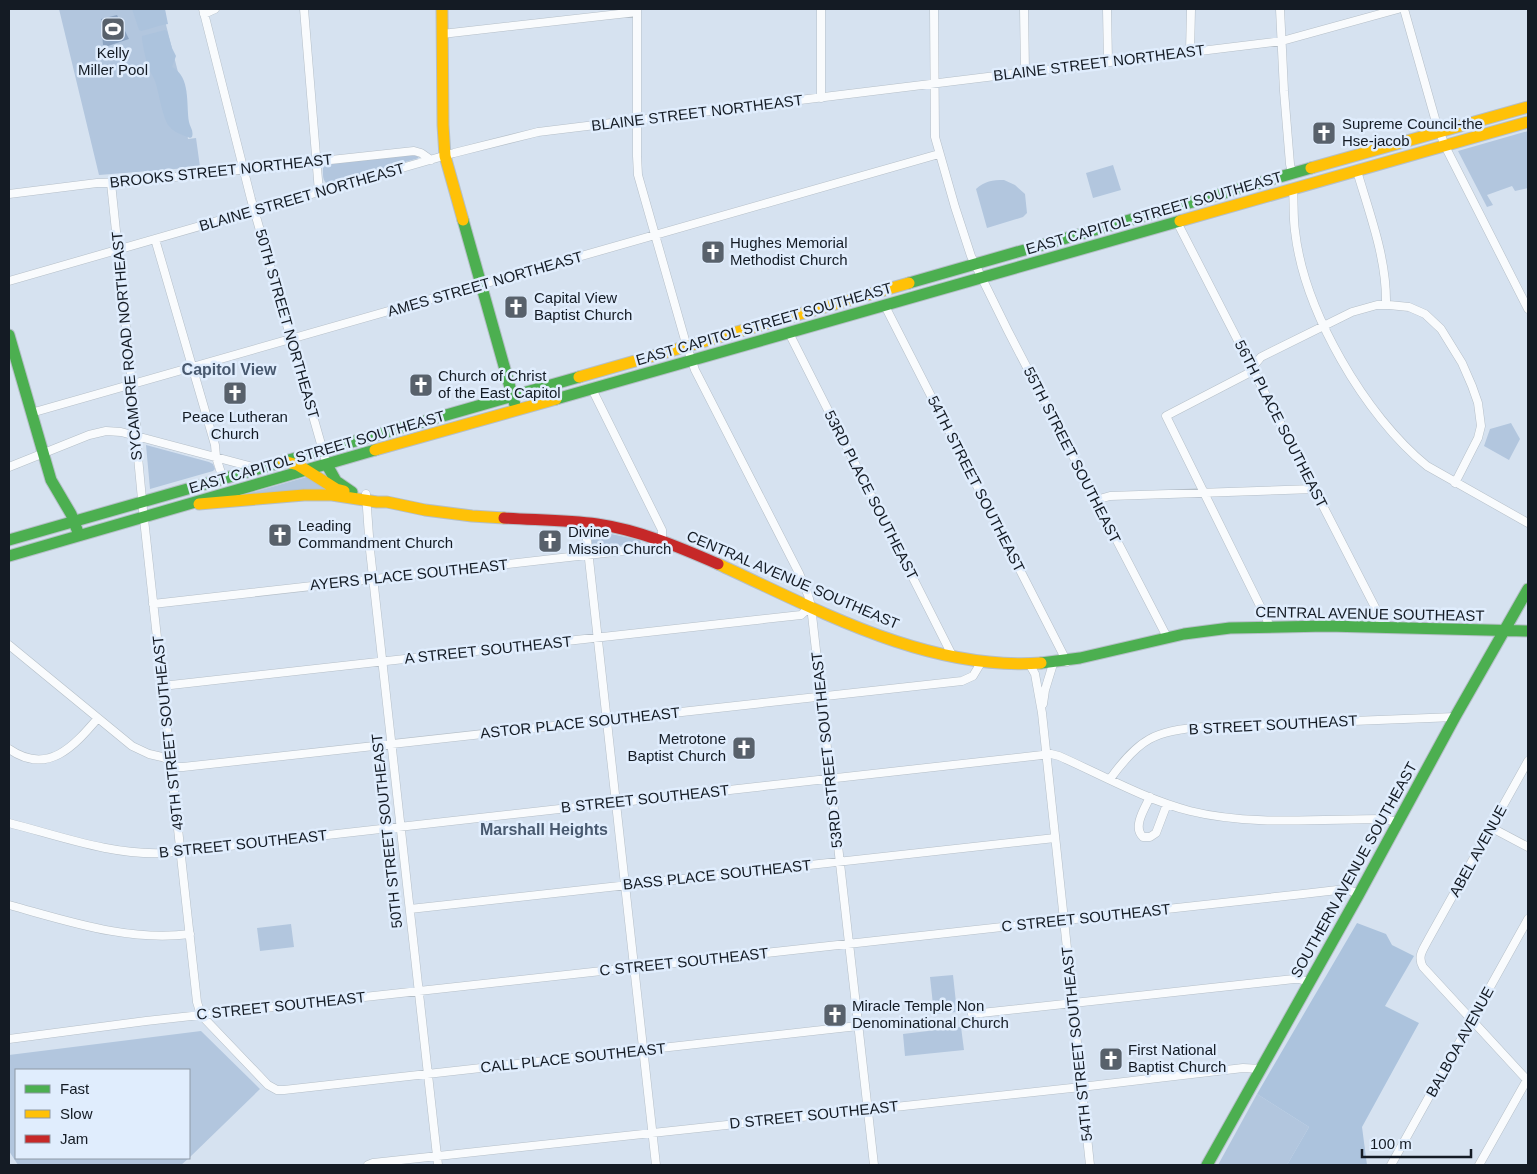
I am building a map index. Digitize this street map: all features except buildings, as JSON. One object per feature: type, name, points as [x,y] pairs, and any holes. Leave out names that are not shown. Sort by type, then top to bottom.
[{"type":"main road","points":[[442,9],[442,125],[445,156],[516,411]]},
{"type":"main road","points":[[9,540],[74,521],[143,509],[223,479],[283,461],[687,347],[978,271],[1292,174],[1528,108]]},
{"type":"main road","name":"EAST CAPITOL STREET SOUTHEAST","points":[[9,556],[79,536],[143,509],[187,505],[885,306],[978,271],[1177,222],[1528,122]]},
{"type":"main road","points":[[9,335],[53,486],[71,514],[79,536]]},
{"type":"main road","points":[[283,461],[298,464],[336,489],[366,497]]},
{"type":"main road","points":[[327,465],[336,482],[352,492]]},
{"type":"main road","name":"CENTRAL AVENUE SOUTHEAST","points":[[187,505],[318,494],[366,497],[425,510],[472,516],[585,523],[624,529],[677,546],[884,637],[953,657],[982,661],[1030,665],[1052,664],[1111,652],[1167,637],[1214,630],[1270,626],[1528,631]]},
{"type":"main road","name":"SOUTHERN AVENUE SOUTHEAST","points":[[1207,1165],[1528,589]]},
{"type":"street","points":[[204,11],[216,9]]},
{"type":"street","points":[[304,9],[319,192]]},
{"type":"street","points":[[821,9],[821,98]]},
{"type":"street","name":"55TH STREET SOUTHEAST","points":[[934,9],[935,137],[955,207],[978,271],[1167,637]]},
{"type":"street","points":[[1024,9],[1024,72]]},
{"type":"street","points":[[1107,9],[1108,62]]},
{"type":"street","points":[[1190,9],[1190,52]]},
{"type":"street","points":[[1280,9],[1284,91],[1292,174]]},
{"type":"street","name":"BLAINE STREET NORTHEAST","points":[[9,281],[445,156],[538,132],[1282,41],[1398,9]]},
{"type":"street","points":[[1404,9],[1445,146],[1528,309]]},
{"type":"street","points":[[442,34],[637,10]]},
{"type":"street","name":"53RD STREET SOUTHEAST","points":[[637,10],[638,175],[687,347],[698,377],[799,572],[811,606],[874,1165]]},
{"type":"street","name":"50TH STREET NORTHEAST","points":[[204,11],[243,170],[327,465]]},
{"type":"street","name":"BROOKS STREET NORTHEAST","points":[[9,194],[97,183],[128,182],[414,151],[421,153],[431,160]]},
{"type":"street","name":"AMES STREET NORTHEAST","points":[[31,413],[939,154]]},
{"type":"street","points":[[1357,171],[1378,242],[1386,284],[1386,305]]},
{"type":"street","name":"SYCAMORE ROAD NORTHEAST","points":[[111,183],[143,509]]},
{"type":"street","points":[[1293,189],[1295,232],[1300,260],[1311,296],[1341,359],[1361,392],[1391,432],[1412,454],[1427,466],[1528,524]]},
{"type":"street","name":"56TH PLACE SOUTHEAST","points":[[1177,222],[1378,613],[1381,627]]},
{"type":"street","points":[[155,239],[215,445],[216,457],[223,479]]},
{"type":"street","points":[[1270,626],[1166,416],[1247,374],[1261,358],[1360,308],[1386,305],[1408,307],[1419,311],[1437,324],[1452,346],[1472,386],[1480,416],[1480,432],[1476,444],[1455,483]]},
{"type":"street","name":"54TH STREET SOUTHEAST","points":[[885,306],[1067,662]]},
{"type":"street","name":"53RD PLACE SOUTHEAST","points":[[789,333],[953,657]]},
{"type":"street","points":[[592,389],[662,530],[662,540]]},
{"type":"street","points":[[9,467],[99,432],[121,432],[258,469]]},
{"type":"street","points":[[1096,500],[1110,496],[1314,488]]},
{"type":"street","name":"50TH STREET SOUTHEAST","points":[[366,497],[438,1165]]},
{"type":"street","name":"49TH STREET SOUTHEAST","points":[[143,509],[197,1005],[201,1015]]},
{"type":"street","points":[[585,523],[656,1165]]},
{"type":"street","name":"AYERS PLACE SOUTHEAST","points":[[153,604],[645,549],[662,540]]},
{"type":"street","name":"A STREET SOUTHEAST","points":[[162,686],[801,615],[811,606]]},
{"type":"street","name":"ASTOR PLACE SOUTHEAST","points":[[9,645],[136,748],[170,760],[177,767],[965,680],[974,676],[982,661]]},
{"type":"street","name":"54TH STREET SOUTHEAST","points":[[1042,713],[1045,690],[1052,664]]},
{"type":"street","name":"54TH STREET SOUTHEAST","points":[[1030,665],[1035,674],[1042,713],[1090,1165]]},
{"type":"street","name":"B STREET SOUTHEAST","points":[[1110,779],[1126,757],[1140,745],[1157,734],[1173,730],[1204,727],[1455,717]]},
{"type":"street","points":[[9,749],[18,755],[30,758],[50,758],[74,744],[98,718]]},
{"type":"street","points":[[1046,755],[1059,756],[1167,804],[1211,815],[1241,819],[1384,819],[1398,822]]},
{"type":"street","name":"B STREET SOUTHEAST","points":[[9,823],[125,852],[153,854],[1046,755]]},
{"type":"street","name":"ABEL AVENUE","points":[[1528,761],[1420,956],[1422,965],[1471,1021],[1528,1080]]},
{"type":"street","points":[[1150,797],[1138,824],[1138,832],[1143,837],[1150,837],[1156,834],[1167,804]]},
{"type":"street","points":[[1492,828],[1528,847]]},
{"type":"street","name":"BASS PLACE SOUTHEAST","points":[[410,909],[1055,838]]},
{"type":"street","name":"C STREET SOUTHEAST","points":[[9,1039],[201,1015],[1346,890],[1359,894]]},
{"type":"street","points":[[9,905],[123,934],[157,936],[190,934]]},
{"type":"street","name":"BALBOA AVENUE","points":[[1391,1165],[1528,919]]},
{"type":"street","points":[[972,1014],[1294,979],[1309,982]]},
{"type":"street","name":"CALL PLACE SOUTHEAST","points":[[201,1015],[268,1085],[277,1090],[858,1026]]},
{"type":"street","name":"D STREET SOUTHEAST","points":[[368,1165],[1243,1068],[1261,1069]]},
{"type":"street","points":[[1479,1165],[1528,1080]]},
{"type":"shaded area","points":[[59,9],[162,9],[181,84],[188,139],[196,138],[200,167],[99,175]]},
{"type":"shaded area","points":[[132,9],[165,9],[168,24],[141,31]]},
{"type":"shaded area","name":"Kelly Miller Pool","points":[[117,15],[129,39],[108,46],[103,45],[101,19]]},
{"type":"shaded area","points":[[165,30],[176,56],[172,67],[182,77],[187,92],[189,122],[193,133],[190,138],[178,133],[169,126],[155,81],[145,57],[142,36]]},
{"type":"shaded area","points":[[1528,131],[1528,188],[1515,191],[1512,186],[1487,195],[1493,205],[1487,207],[1458,151]]},
{"type":"shaded area","points":[[416,155],[419,158],[329,184],[323,178],[323,168],[327,164]]},
{"type":"shaded area","points":[[1113,165],[1121,190],[1093,198],[1086,173]]},
{"type":"shaded area","points":[[1004,180],[1015,185],[1025,194],[1027,213],[1023,217],[987,228],[976,189],[982,184]]},
{"type":"shaded area","points":[[1511,423],[1520,439],[1509,460],[1484,446],[1490,429]]},
{"type":"shaded area","points":[[146,445],[209,462],[213,464],[215,469],[150,489]]},
{"type":"shaded area","points":[[310,476],[326,488],[311,492],[236,497]]},
{"type":"shaded area","points":[[597,531],[640,540],[641,543],[597,549],[592,545],[591,536]]},
{"type":"shaded area","points":[[1357,923],[1386,934],[1392,945],[1414,956],[1385,1006],[1419,1023],[1362,1127],[1367,1165],[1287,1165],[1309,1127],[1257,1094]]},
{"type":"shaded area","points":[[291,924],[294,947],[260,951],[257,928]]},
{"type":"shaded area","points":[[953,975],[957,1012],[934,1014],[930,977]]},
{"type":"shaded area","points":[[961,1027],[964,1050],[905,1056],[903,1034]]},
{"type":"shaded area","points":[[201,1031],[260,1089],[190,1157],[190,1069],[15,1069],[15,1159],[188,1159],[181,1165],[18,1165],[9,1151],[9,1055]]},
{"type":"shaded area","points":[[1257,1094],[1309,1127],[1287,1165],[1218,1165]]},
{"type":"traffic: fast","points":[[909,283],[1311,168]]},
{"type":"traffic: fast","points":[[463,220],[515,405]]},
{"type":"traffic: fast","points":[[556,399],[1180,221]]},
{"type":"traffic: fast","points":[[9,335],[51,480],[71,514],[79,535]]},
{"type":"traffic: fast","points":[[9,540],[579,377]]},
{"type":"traffic: fast","points":[[9,556],[375,450]]},
{"type":"traffic: fast","points":[[327,465],[336,481],[352,492]]},
{"type":"traffic: fast","points":[[1207,1165],[1528,589]]},
{"type":"traffic: fast","points":[[1041,663],[1080,658],[1184,634],[1230,628],[1327,626],[1528,631]]},
{"type":"traffic: slow","points":[[442,9],[445,156],[463,220]]},
{"type":"traffic: slow","points":[[1311,168],[1528,107]]},
{"type":"traffic: slow","points":[[1180,221],[1528,122]]},
{"type":"traffic: slow","points":[[579,377],[909,283]]},
{"type":"traffic: slow","points":[[375,450],[556,399]]},
{"type":"traffic: slow","points":[[283,461],[298,465],[336,489],[344,491]]},
{"type":"traffic: slow","points":[[199,504],[304,495],[332,495],[387,502],[425,510],[504,518]]},
{"type":"traffic: slow","points":[[718,564],[834,618],[874,634],[915,647],[956,657],[998,663],[1041,663]]},
{"type":"traffic: jam","points":[[504,518],[597,524],[628,530],[689,551],[718,564]]},
{"type":"place","name":"Kelly Miller Pool","points":[[113,29]]},
{"type":"place","name":"Supreme Council-the Hse-jacob","points":[[1324,133]]},
{"type":"place","name":"Hughes Memorial Methodist Church","points":[[713,252]]},
{"type":"place","name":"Capital View Baptist Church","points":[[516,307]]},
{"type":"place","name":"Church of Christ of the East Capitol","points":[[421,385]]},
{"type":"place","name":"Peace Lutheran Church","points":[[235,393]]},
{"type":"place","name":"Leading Commandment Church","points":[[280,535]]},
{"type":"place","name":"Divine Mission Church","points":[[550,541]]},
{"type":"place","name":"Metrotone Baptist Church","points":[[744,748]]},
{"type":"place","name":"Miracle Temple Non Denominational Church","points":[[835,1015]]},
{"type":"place","name":"First National Baptist Church","points":[[1111,1059]]},
{"type":"district","name":"Capitol View","points":[[229,369]]},
{"type":"district","name":"Marshall Heights","points":[[544,829]]}]
